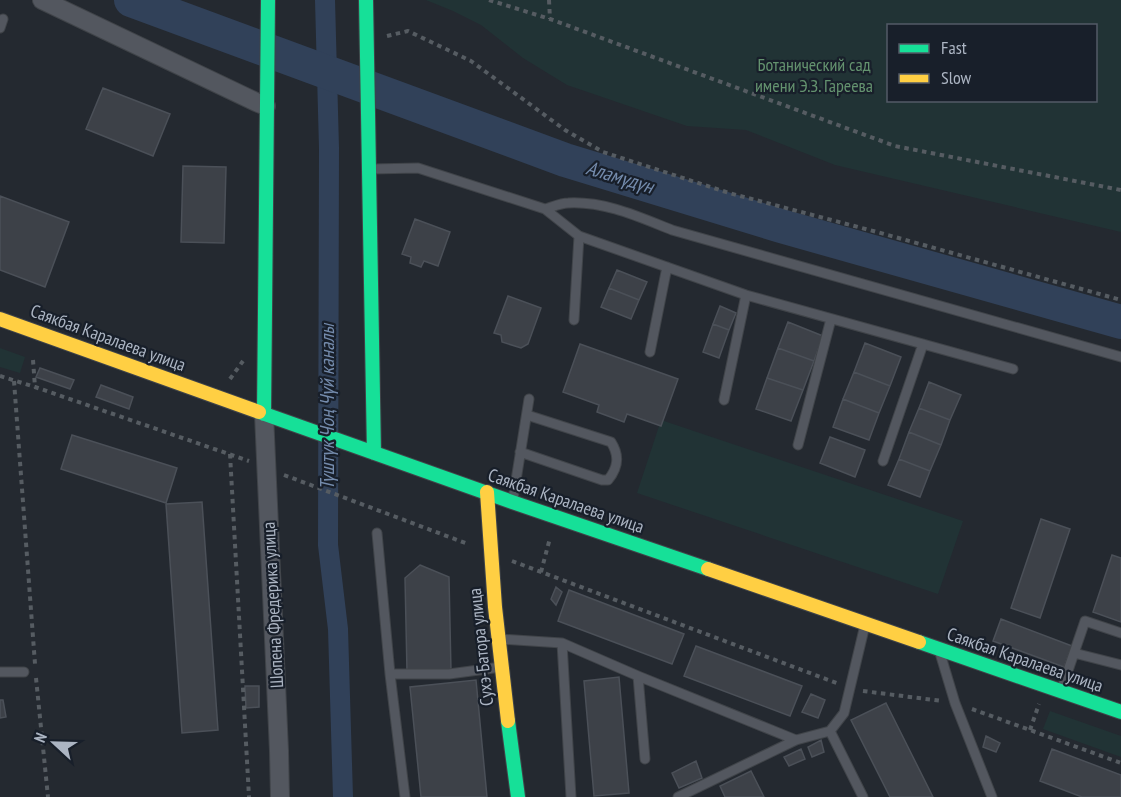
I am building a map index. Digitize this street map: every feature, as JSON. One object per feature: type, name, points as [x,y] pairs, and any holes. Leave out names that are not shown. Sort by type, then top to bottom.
[{"type":"main road","points":[[264,414],[268,0]]},
{"type":"main road","points":[[366,0],[374,453]]},
{"type":"main road","name":"Саякбая Каралаева улица","points":[[0,319],[512,502],[1121,712]]},
{"type":"main road","name":"Сухэ-Батора улица","points":[[486,492],[489,552],[498,639],[518,797]]},
{"type":"street","points":[[42,0],[266,106]]},
{"type":"street","name":"Шопена Фредерика улица","points":[[264,414],[280,797]]},
{"type":"lane","points":[[369,169],[418,168],[545,209],[579,236],[746,295],[1013,369]]},
{"type":"lane","points":[[545,209],[566,203],[613,208],[672,230],[1121,357]]},
{"type":"lane","points":[[574,320],[579,236]]},
{"type":"lane","points":[[650,352],[667,267]]},
{"type":"lane","points":[[724,400],[746,295]]},
{"type":"lane","points":[[798,445],[831,319]]},
{"type":"lane","points":[[883,461],[923,344]]},
{"type":"lane","points":[[512,502],[529,399]]},
{"type":"lane","points":[[520,452],[602,480],[608,480],[613,474],[617,457],[611,442],[527,416]]},
{"type":"lane","points":[[377,533],[390,674],[405,797]]},
{"type":"lane","points":[[1061,691],[1085,621],[1121,633]]},
{"type":"lane","points":[[678,797],[691,794],[796,740],[830,731],[844,713],[865,623]]},
{"type":"lane","points":[[498,639],[562,643],[796,740]]},
{"type":"lane","points":[[562,643],[571,797]]},
{"type":"lane","points":[[938,648],[955,703],[993,797]]},
{"type":"lane","points":[[1074,653],[1121,665]]},
{"type":"lane","points":[[390,674],[449,674],[501,667]]},
{"type":"lane","points":[[0,672],[24,672]]},
{"type":"lane","points":[[638,676],[645,759]]},
{"type":"lane","points":[[830,731],[863,797]]},
{"type":"path","points":[[489,0],[550,19],[895,146],[1121,190]]},
{"type":"path","points":[[549,0],[550,19]]},
{"type":"path","points":[[387,27],[386,36],[408,31],[471,61],[565,130],[603,152],[729,193],[1121,300]]},
{"type":"path","points":[[33,360],[35,387]]},
{"type":"path","points":[[0,376],[230,454],[249,797]]},
{"type":"path","points":[[14,381],[32,628],[48,797]]},
{"type":"path","points":[[267,468],[850,689],[955,703],[1121,763]]},
{"type":"path","points":[[541,572],[550,538]]},
{"type":"path","points":[[1030,730],[1041,698]]},
{"type":"green space","name":"Ботанический сад имени Э.З. Гареева","points":[[426,0],[1121,0],[1121,232],[835,165],[746,130],[687,126],[567,85],[523,58],[481,25]]},
{"type":"green space","points":[[0,348],[25,357],[20,373],[0,367]]},
{"type":"green space","points":[[661,420],[963,521],[938,594],[637,493]]},
{"type":"green space","points":[[1050,711],[1121,736],[1121,757],[1043,729]]},
{"type":"building","points":[[103,88],[170,114],[153,156],[86,129]]},
{"type":"building","points":[[183,166],[226,167],[224,243],[181,242]]},
{"type":"building","points":[[0,196],[69,222],[45,287],[0,270]]},
{"type":"building","points":[[415,219],[450,232],[438,266],[424,261],[421,267],[410,263],[411,257],[402,254]]},
{"type":"building","points":[[617,270],[647,282],[639,300],[609,288]]},
{"type":"building","points":[[609,288],[639,300],[631,319],[601,307]]},
{"type":"building","points":[[508,296],[541,308],[528,344],[521,348],[502,342],[501,335],[494,333]]},
{"type":"building","points":[[720,306],[736,313],[729,330],[713,324]]},
{"type":"building","points":[[788,322],[823,336],[814,361],[778,348]]},
{"type":"building","points":[[713,324],[729,330],[719,358],[703,352]]},
{"type":"building","points":[[865,343],[901,357],[890,386],[854,372]]},
{"type":"building","points":[[580,344],[678,379],[661,426],[627,414],[624,422],[597,412],[599,405],[563,392]]},
{"type":"building","points":[[778,348],[814,361],[803,390],[767,378]]},
{"type":"building","points":[[40,368],[74,380],[70,389],[36,377]]},
{"type":"building","points":[[854,372],[890,386],[879,413],[843,399]]},
{"type":"building","points":[[767,378],[803,390],[791,421],[756,409]]},
{"type":"building","points":[[929,382],[961,395],[950,420],[919,408]]},
{"type":"building","points":[[101,385],[133,397],[129,409],[96,397]]},
{"type":"building","points":[[843,399],[879,413],[869,440],[833,427]]},
{"type":"building","points":[[919,408],[950,420],[941,445],[909,432]]},
{"type":"building","points":[[909,432],[941,445],[930,471],[899,459]]},
{"type":"building","points":[[72,435],[177,468],[166,503],[61,469]]},
{"type":"building","points":[[830,437],[865,450],[855,477],[820,463]]},
{"type":"building","points":[[899,459],[930,471],[920,497],[888,485]]},
{"type":"building","points":[[202,502],[218,730],[182,733],[166,504]]},
{"type":"building","points":[[1041,519],[1070,529],[1040,618],[1011,608]]},
{"type":"building","points":[[1112,555],[1121,558],[1121,622],[1093,612]]},
{"type":"building","points":[[420,565],[449,577],[451,671],[407,672],[405,578]]},
{"type":"building","points":[[556,587],[562,592],[556,605],[551,599]]},
{"type":"building","points":[[569,590],[684,634],[672,664],[558,621]]},
{"type":"building","points":[[1001,619],[1072,646],[1064,667],[993,641]]},
{"type":"building","points":[[696,646],[802,686],[790,716],[684,676]]},
{"type":"building","points":[[619,677],[629,793],[594,796],[584,681]]},
{"type":"building","points":[[476,680],[487,797],[421,797],[410,687]]},
{"type":"building","points":[[245,686],[259,686],[259,707],[246,708]]},
{"type":"building","points":[[811,694],[825,700],[818,718],[802,712]]},
{"type":"building","points":[[0,700],[3,700],[6,717],[0,718]]},
{"type":"building","points":[[886,703],[933,797],[890,797],[851,720]]},
{"type":"building","points":[[986,736],[1000,743],[996,752],[983,747]]},
{"type":"building","points":[[821,740],[824,752],[812,757],[808,747]]},
{"type":"building","points":[[801,749],[805,759],[789,766],[784,757]]},
{"type":"building","points":[[1052,749],[1121,775],[1121,797],[1082,797],[1040,781]]},
{"type":"building","points":[[696,761],[702,778],[679,788],[672,773]]},
{"type":"building","points":[[751,771],[764,797],[725,797],[720,786]]},
{"type":"waterway","name":"Аламүдүн","points":[[131,0],[565,160],[781,226],[1121,322]]},
{"type":"waterway","name":"Түштүк Чоң Чүй каналы","points":[[325,0],[329,148],[328,545],[338,629],[343,797]]},
{"type":"traffic: fast","points":[[264,414],[268,0]]},
{"type":"traffic: fast","points":[[366,0],[374,453]]},
{"type":"traffic: fast","points":[[259,412],[708,569]]},
{"type":"traffic: fast","points":[[919,642],[1121,712]]},
{"type":"traffic: fast","points":[[508,721],[518,797]]},
{"type":"traffic: slow","points":[[0,319],[259,412]]},
{"type":"traffic: slow","points":[[487,492],[495,607],[508,721]]},
{"type":"traffic: slow","points":[[708,569],[919,642]]}]
